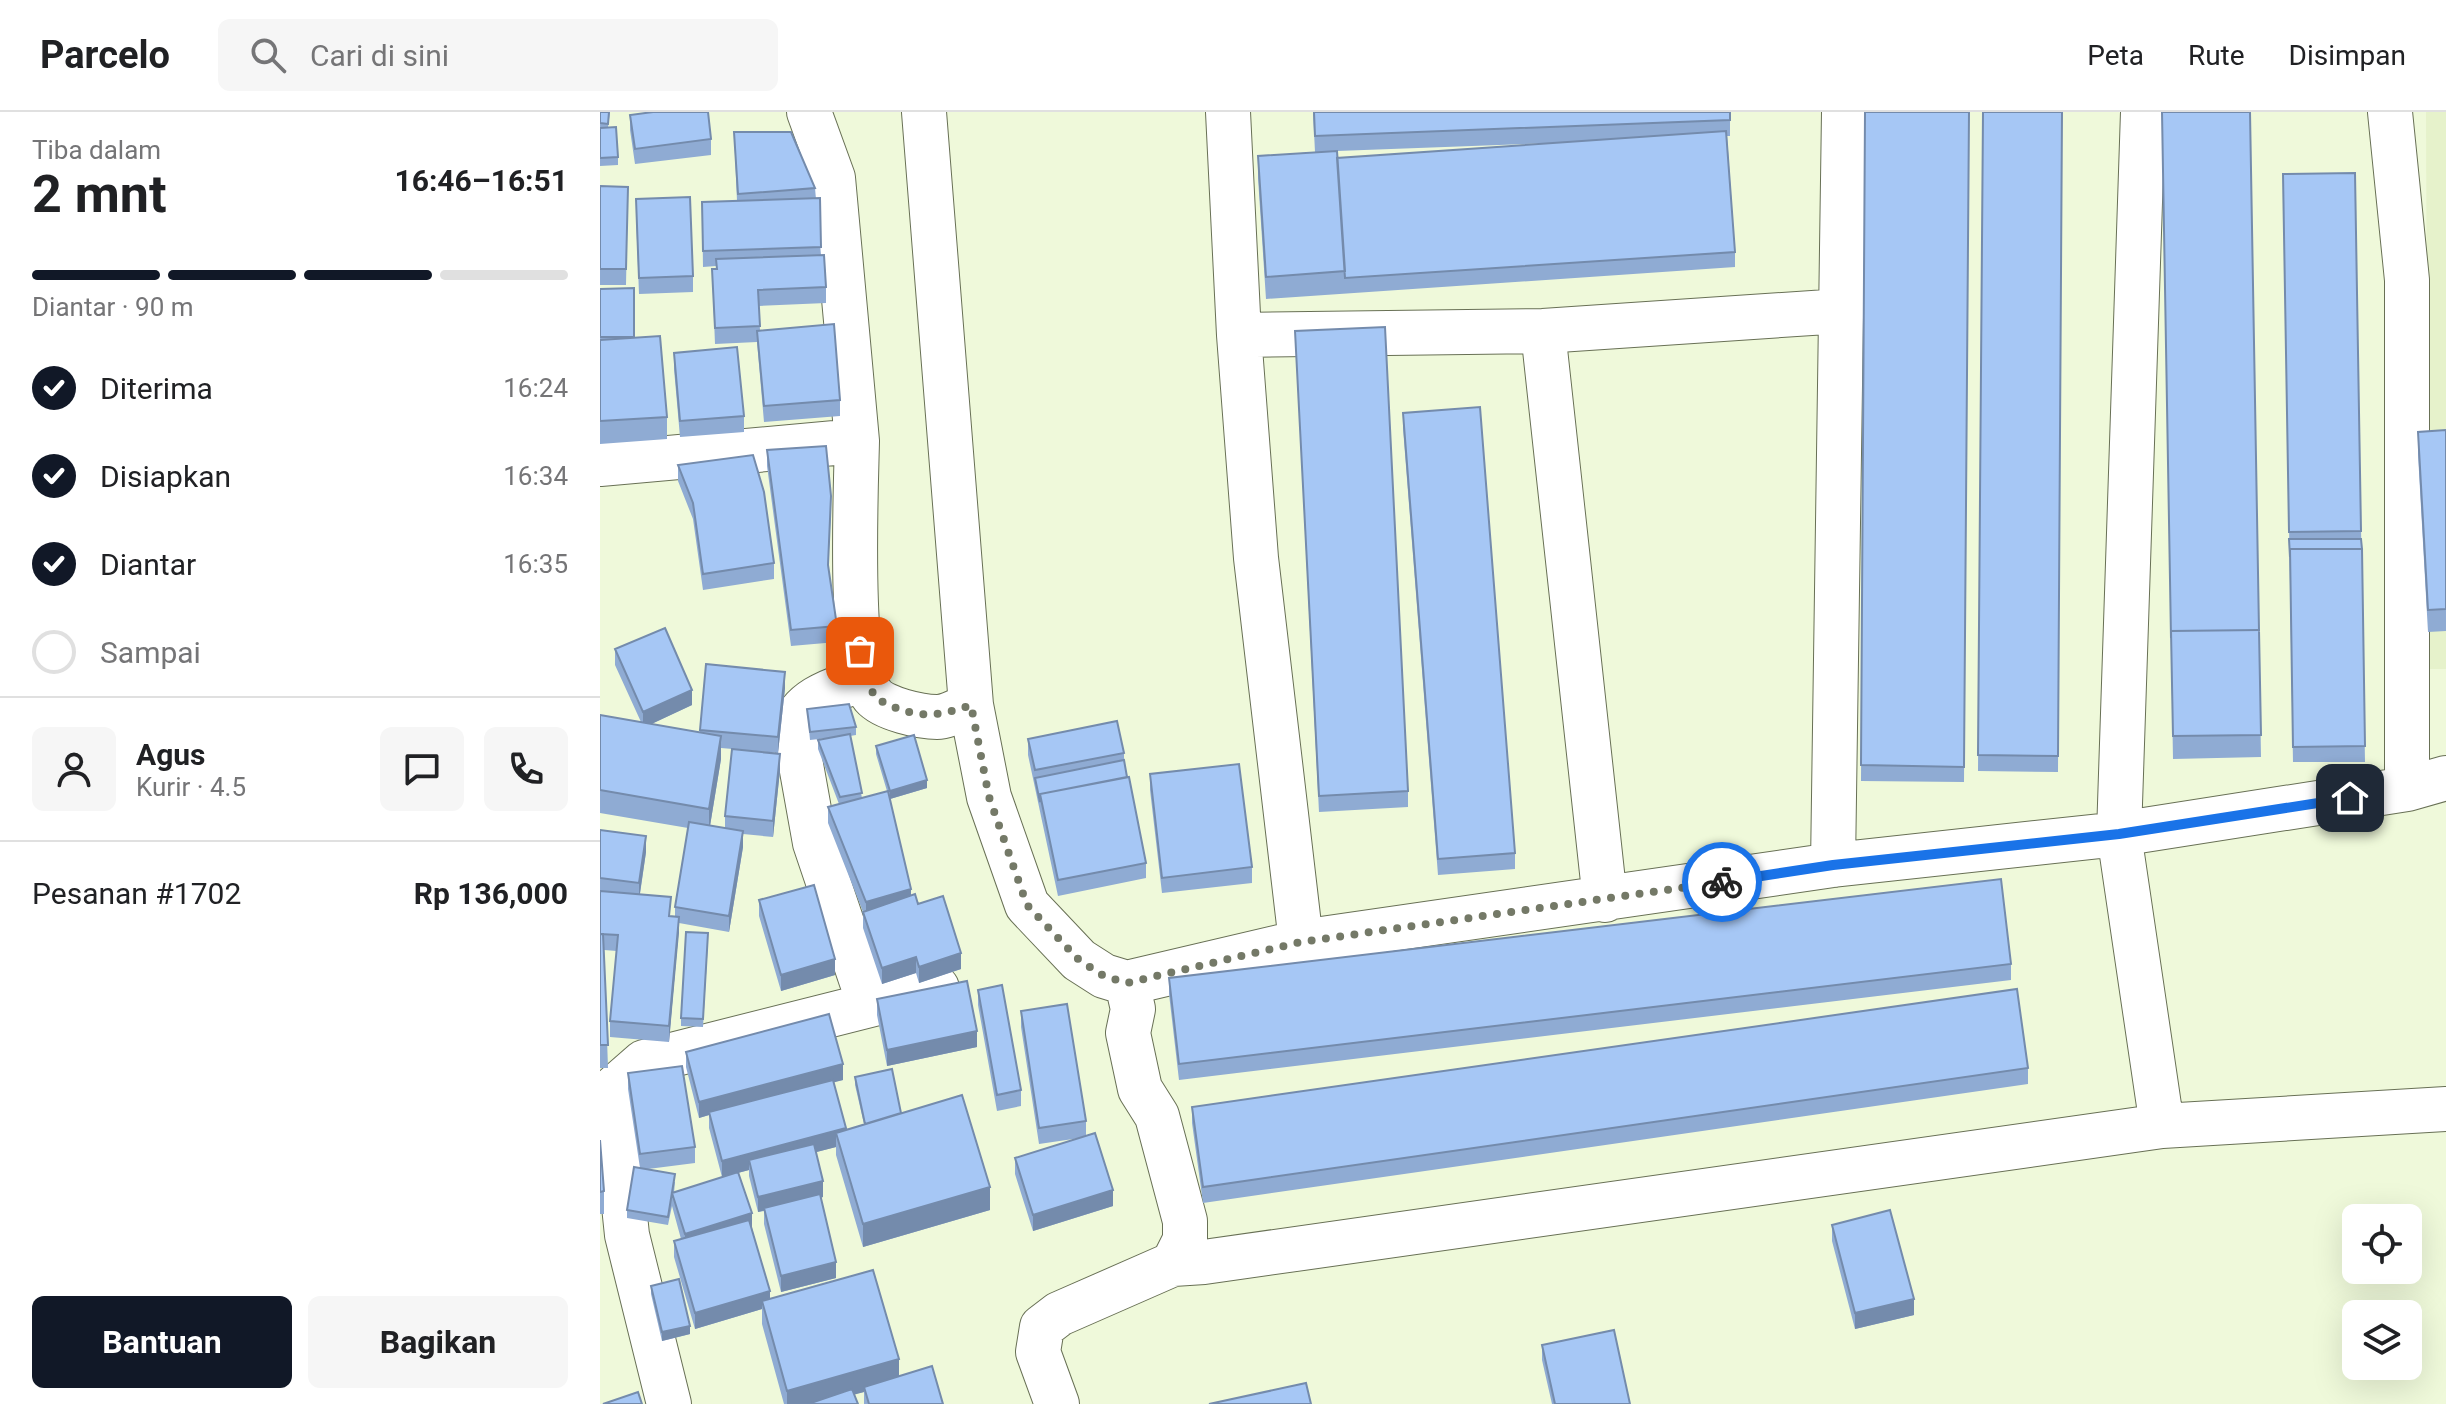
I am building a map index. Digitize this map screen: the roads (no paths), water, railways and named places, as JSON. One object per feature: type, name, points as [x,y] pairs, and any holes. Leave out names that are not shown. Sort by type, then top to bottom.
[{"type":"street","points":[[809,112],[833,178],[843,255],[857,441],[855,624],[865,678],[874,697],[891,706],[938,717],[971,705]]},
{"type":"street","points":[[924,112],[971,705],[989,797],[1027,905],[1079,960],[1130,996]]},
{"type":"street","points":[[1228,112],[1239,335],[1256,558],[1301,942]]},
{"type":"street","points":[[1833,865],[1844,112]]},
{"type":"street","points":[[2143,112],[2119,834],[2162,1126]]},
{"type":"street","points":[[1130,996],[1301,942],[1833,865],[2119,834],[2427,783],[2407,280],[2390,112]]},
{"type":"street","points":[[1239,335],[1543,331],[1842,311]]},
{"type":"street","points":[[1543,331],[1605,900]]},
{"type":"street","points":[[600,464],[857,441]]},
{"type":"street","points":[[865,678],[813,700],[797,714],[794,726],[815,843],[869,1003]]},
{"type":"street","points":[[669,1404],[627,1235],[606,1089],[644,1062],[869,1003],[957,985]]},
{"type":"street","points":[[1130,996],[1128,1033],[1140,1089],[1157,1116],[1185,1221],[1185,1240],[1173,1264]]},
{"type":"street","points":[[1057,1404],[1038,1352],[1042,1327],[1059,1314],[1173,1264],[2162,1126],[2446,1109]]}]
